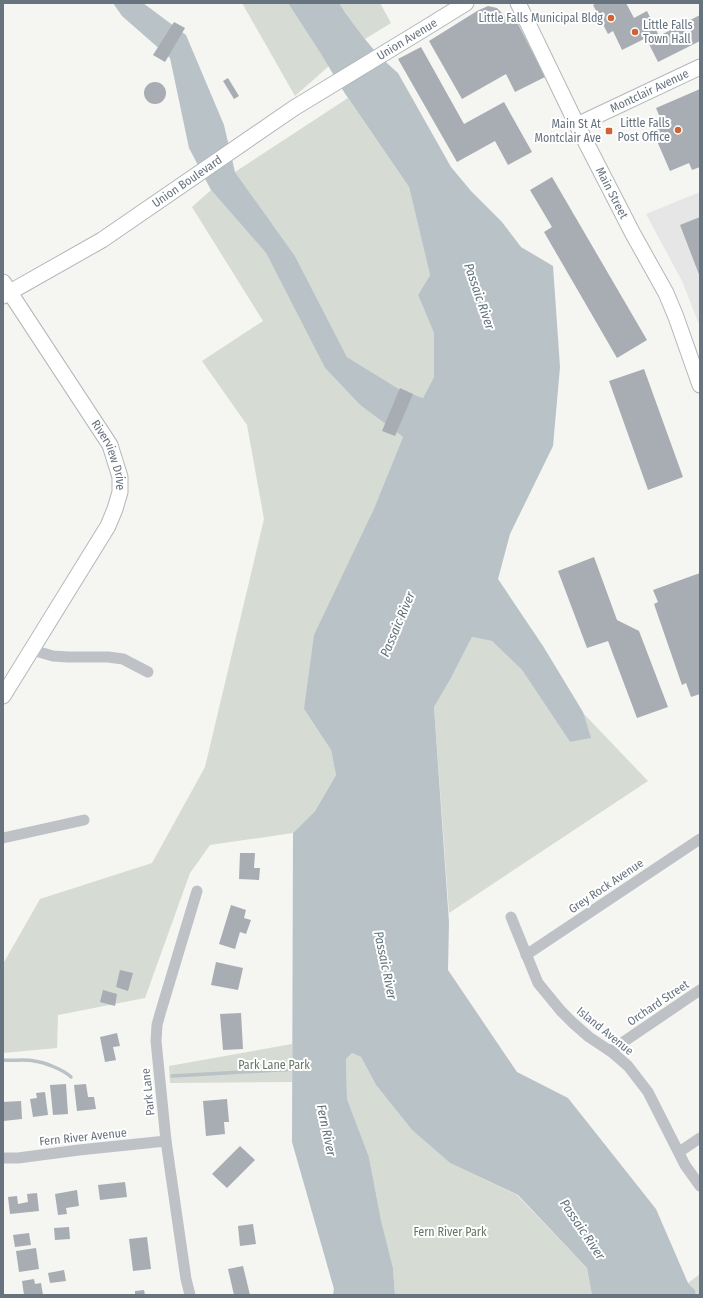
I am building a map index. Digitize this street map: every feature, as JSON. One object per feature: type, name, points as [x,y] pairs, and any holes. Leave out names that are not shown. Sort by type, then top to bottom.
[{"type":"main road","name":"Union Avenue","points":[[369,63],[466,3]]},
{"type":"main road","name":"Main Street","points":[[518,3],[577,125],[633,234],[666,293],[700,385]]},
{"type":"main road","name":"Union Boulevard","points":[[5,291],[102,240],[294,108],[369,63]]},
{"type":"main road","name":"Montclair Avenue","points":[[577,125],[700,67]]},
{"type":"main road","name":"Riverview Drive","points":[[3,696],[108,526],[120,492],[120,476],[110,445],[5,291]]},
{"type":"street","points":[[32,650],[53,656],[108,657],[123,659],[148,672]]},
{"type":"street","points":[[3,838],[84,820]]},
{"type":"street","name":"Grey Rock Avenue","points":[[526,955],[700,839]]},
{"type":"street","name":"Park Lane","points":[[190,1295],[185,1271],[166,1141],[156,1041],[158,1025],[197,891]]},
{"type":"street","name":"Island Avenue","points":[[511,917],[538,983],[561,1012],[589,1037],[610,1051],[628,1066],[648,1092],[685,1165],[700,1186]]},
{"type":"street","name":"Orchard Street","points":[[610,1051],[700,990]]},
{"type":"street","points":[[679,1152],[700,1138]]},
{"type":"street","name":"Fern River Avenue","points":[[3,1158],[18,1158],[166,1141]]},
{"type":"shaded area","points":[[700,192],[700,327],[682,281],[646,214]]},
{"type":"green space","points":[[242,3],[288,3],[329,66],[295,96]]},
{"type":"green space","points":[[339,3],[380,3],[391,23],[365,39]]},
{"type":"green space","points":[[348,98],[409,187],[430,275],[418,295],[434,333],[434,377],[423,398],[399,389],[347,357],[295,256],[235,172]]},
{"type":"green space","points":[[211,190],[266,253],[325,368],[360,405],[403,437],[373,511],[304,709],[331,750],[336,775],[315,811],[293,833],[210,845],[190,873],[145,998],[58,1015],[57,1048],[3,1053],[3,964],[40,899],[152,863],[205,767],[264,519],[247,425],[202,361],[263,321],[192,207]]},
{"type":"green space","points":[[472,637],[492,641],[522,670],[570,742],[590,738],[583,713],[648,781],[449,913],[434,707]]},
{"type":"green space","name":"Park Lane Park","points":[[292,1044],[292,1082],[170,1083],[169,1066]]},
{"type":"green space","name":"Fern River Park","points":[[352,1053],[361,1057],[376,1085],[412,1130],[450,1163],[517,1195],[587,1268],[592,1295],[395,1295],[393,1268],[381,1220],[369,1157],[347,1099],[346,1059]]},
{"type":"green space","points":[[700,1274],[700,1295],[696,1295],[695,1290],[688,1283]]},
{"type":"water","points":[[113,3],[143,3],[186,35],[224,125],[235,172],[295,256],[347,357],[399,389],[423,398],[434,377],[434,333],[418,295],[430,275],[409,187],[344,92],[288,3],[339,3],[366,40],[398,73],[451,167],[471,191],[502,222],[521,247],[553,266],[560,367],[553,446],[510,534],[498,579],[543,646],[583,712],[591,738],[570,742],[522,670],[492,641],[472,637],[434,707],[449,922],[448,970],[517,1072],[568,1098],[656,1209],[688,1283],[695,1290],[696,1295],[592,1295],[587,1268],[518,1195],[450,1163],[412,1130],[376,1085],[361,1057],[352,1053],[346,1059],[347,1099],[369,1157],[381,1220],[393,1268],[395,1295],[333,1295],[334,1289],[292,1142],[293,833],[315,811],[336,775],[331,750],[304,709],[314,635],[373,511],[403,437],[360,405],[325,368],[266,253],[211,190],[189,148],[170,58],[122,16]]},
{"type":"building","name":"Little Falls Town Hall","points":[[597,3],[626,3],[634,18],[647,11],[659,36],[700,15],[700,41],[658,62],[646,38],[622,50],[613,31],[608,34],[593,5]]},
{"type":"building","points":[[488,6],[497,8],[508,22],[515,18],[545,77],[515,92],[506,74],[462,99],[429,41],[477,11]]},
{"type":"building","points":[[174,22],[185,28],[165,62],[153,55]]},
{"type":"building","points":[[421,47],[464,124],[504,102],[532,152],[508,165],[495,141],[457,162],[398,59]]},
{"type":"building","points":[[228,78],[239,96],[234,99],[223,81]]},
{"type":"building","points":[[155,82],[163,85],[166,93],[163,101],[155,104],[147,101],[144,93],[147,85]]},
{"type":"building","name":"Little Falls Post Office","points":[[700,89],[700,167],[692,170],[689,163],[670,171],[657,141],[653,143],[648,133],[664,127],[656,108]]},
{"type":"building","points":[[552,177],[647,340],[617,358],[544,232],[552,227],[530,190]]},
{"type":"building","points":[[700,217],[700,277],[680,225]]},
{"type":"building","points":[[644,369],[683,477],[648,490],[609,381]]},
{"type":"building","points":[[400,388],[413,394],[395,436],[382,431]]},
{"type":"building","points":[[594,557],[617,620],[639,631],[668,707],[637,718],[608,641],[587,648],[558,571]]},
{"type":"building","points":[[700,573],[700,694],[691,697],[686,683],[682,685],[654,604],[658,602],[653,590]]},
{"type":"building","points":[[240,853],[255,853],[254,868],[260,868],[259,880],[239,879]]},
{"type":"building","points":[[231,905],[246,910],[244,918],[251,920],[246,934],[240,932],[235,949],[219,944]]},
{"type":"building","points":[[216,962],[243,968],[238,990],[211,985]]},
{"type":"building","points":[[120,970],[133,973],[128,991],[116,987]]},
{"type":"building","points":[[103,990],[117,994],[115,1006],[100,1002]]},
{"type":"building","points":[[241,1013],[243,1049],[223,1050],[220,1014]]},
{"type":"building","points":[[117,1033],[120,1046],[113,1047],[116,1060],[105,1062],[100,1037]]},
{"type":"building","points":[[66,1084],[68,1114],[53,1115],[50,1085]]},
{"type":"building","points":[[86,1084],[88,1097],[94,1097],[96,1109],[77,1111],[74,1085]]},
{"type":"building","points":[[45,1092],[48,1115],[33,1117],[30,1099],[37,1098],[36,1093]]},
{"type":"building","points":[[227,1099],[229,1122],[224,1122],[225,1134],[206,1136],[203,1101]]},
{"type":"building","points":[[21,1101],[22,1119],[3,1121],[3,1102]]},
{"type":"building","points":[[240,1146],[255,1160],[227,1188],[212,1174]]},
{"type":"building","points":[[125,1182],[127,1197],[100,1200],[98,1185]]},
{"type":"building","points":[[77,1190],[79,1206],[66,1208],[67,1214],[58,1215],[55,1194]]},
{"type":"building","points":[[37,1193],[39,1211],[10,1214],[8,1197],[17,1196],[18,1204],[28,1202],[27,1194]]},
{"type":"building","points":[[253,1224],[256,1244],[240,1246],[238,1226]]},
{"type":"building","points":[[69,1227],[70,1239],[55,1240],[54,1228]]},
{"type":"building","points":[[29,1233],[31,1245],[15,1247],[13,1235]]},
{"type":"building","points":[[147,1237],[151,1269],[133,1271],[129,1239]]},
{"type":"building","points":[[36,1248],[39,1269],[19,1272],[16,1251]]},
{"type":"building","points":[[243,1266],[250,1295],[234,1295],[228,1269]]},
{"type":"building","points":[[64,1270],[66,1281],[50,1283],[48,1273]]},
{"type":"building","points":[[34,1279],[35,1284],[41,1283],[43,1295],[24,1295],[22,1281]]},
{"type":"building","points":[[144,1290],[145,1295],[135,1295],[135,1291]]},
{"type":"waterway","points":[[3,1060],[27,1060],[38,1062],[59,1069],[71,1077]]},
{"type":"waterway","points":[[172,1076],[297,1069]]},
{"type":"place","name":"Little Falls Municipal Bldg","points":[[611,18]]},
{"type":"place","name":"Little Falls Town Hall","points":[[635,32]]},
{"type":"place","name":"Little Falls Post Office","points":[[678,130]]},
{"type":"place","name":"Main St At Montclair Ave","points":[[609,131]]},
{"type":"water label","name":"Passaic River","points":[[480,296]]},
{"type":"water label","name":"Passaic River","points":[[397,624]]},
{"type":"water label","name":"Passaic River","points":[[386,965]]},
{"type":"water label","name":"Fern River","points":[[327,1130]]},
{"type":"water label","name":"Passaic River","points":[[583,1229]]}]
